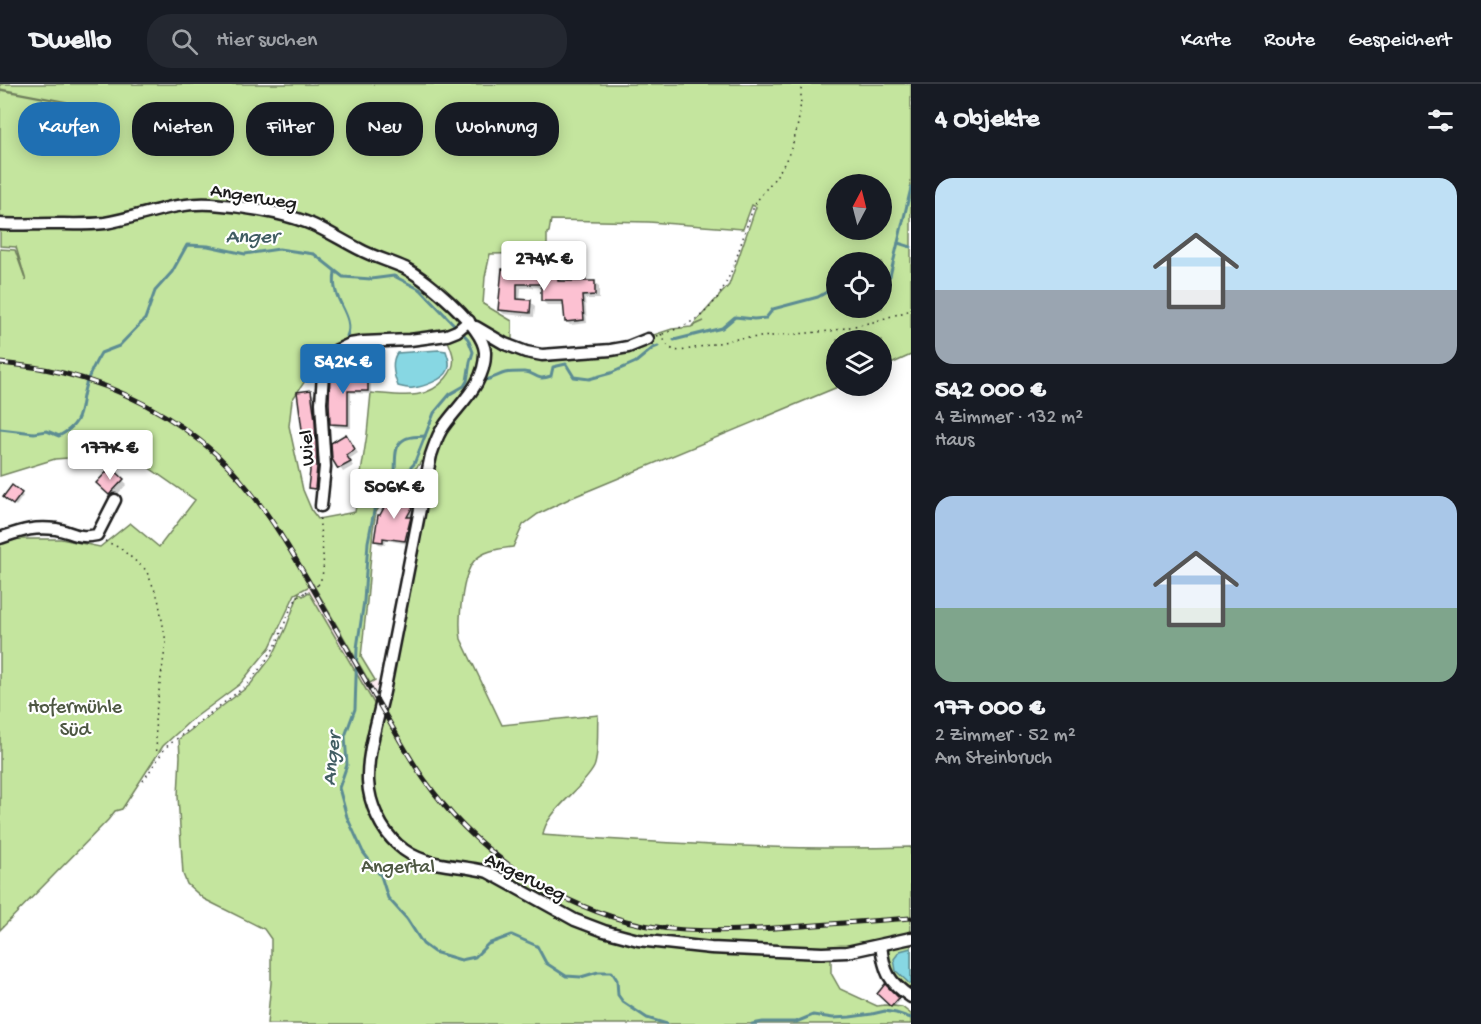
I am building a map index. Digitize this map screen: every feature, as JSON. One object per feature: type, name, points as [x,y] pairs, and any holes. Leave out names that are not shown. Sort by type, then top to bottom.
[{"type":"street","name":"Angerweg","points":[[0,224],[103,223],[200,204],[240,208],[289,217],[325,230],[361,250],[406,269],[432,286],[466,325],[482,339],[485,350],[481,375],[476,386],[436,438],[431,455],[369,764],[369,793],[375,811],[385,831],[396,844],[418,859],[488,872],[575,920],[638,940],[711,948],[822,953],[847,952],[911,938]]},
{"type":"street","name":"Angerweg","points":[[466,325],[505,344],[542,355],[619,349],[648,339]]},
{"type":"street","name":"Wiel","points":[[321,506],[325,467],[321,403],[323,374],[327,362],[337,350],[350,344],[447,335],[466,325]]},
{"type":"street","points":[[485,350],[505,344]]},
{"type":"street","points":[[0,538],[29,528],[56,529],[85,538],[97,535],[115,500]]},
{"type":"street","points":[[881,945],[886,973],[892,982],[911,997]]},
{"type":"path","points":[[648,339],[692,321],[709,309],[725,285],[754,206],[786,162],[797,127],[801,84]]},
{"type":"path","points":[[661,334],[667,345],[673,350],[681,351],[737,339],[831,331],[873,322],[911,310]]},
{"type":"path","points":[[143,781],[166,747],[247,685],[276,645],[292,605],[299,596],[318,585],[322,579],[324,568],[320,523],[321,506]]},
{"type":"path","points":[[97,535],[120,548],[146,570],[158,598],[166,642],[155,719],[157,758]]},
{"type":"shaded area","points":[[291,544],[370,683],[375,680],[379,685],[375,691],[432,786],[478,837],[508,862],[537,880],[566,896],[598,909],[625,918],[676,928],[737,929],[911,915],[911,921],[737,935],[677,933],[647,929],[596,916],[535,886],[506,868],[475,843],[427,790],[351,666],[309,592],[285,547]]},
{"type":"green space","name":"Angertal","points":[[0,84],[911,84],[911,355],[892,364],[892,330],[826,330],[826,392],[571,498],[538,514],[523,525],[513,547],[487,552],[474,561],[466,577],[460,621],[461,639],[502,725],[598,715],[594,767],[582,784],[550,818],[543,835],[773,847],[911,847],[911,997],[901,990],[878,950],[831,956],[831,973],[840,989],[877,1006],[902,1007],[911,1014],[911,1024],[267,1024],[271,983],[271,939],[264,929],[204,899],[187,884],[183,874],[178,796],[179,739],[250,685],[273,655],[299,593],[303,596],[309,592],[379,712],[426,454],[418,466],[393,488],[376,512],[361,657],[375,680],[370,683],[313,584],[295,594],[270,647],[240,684],[189,722],[163,746],[122,809],[115,811],[0,930],[0,541],[6,539],[61,539],[100,547],[130,523],[159,547],[195,500],[142,463],[119,456],[55,459],[0,476],[0,249],[15,250],[26,281],[16,247],[0,246],[0,90],[64,102],[18,102],[18,156],[120,156],[120,102],[67,102],[0,89]],"holes":[[[752,205],[756,207],[729,285],[692,326],[704,321],[691,327],[672,329],[611,349],[528,350],[512,345],[512,321],[483,304],[490,254],[547,253],[547,233],[551,220],[649,222],[743,229]],[[447,338],[453,354],[453,365],[448,376],[438,386],[430,391],[412,395],[371,393],[355,512],[318,519],[303,490],[289,426],[292,400],[307,378],[325,375],[333,357],[349,346]]]},
{"type":"water","points":[[369,350],[374,359],[374,377],[356,376],[355,354],[357,351]]},
{"type":"water","points":[[446,351],[449,368],[446,374],[417,387],[398,386],[393,365],[397,353]]},
{"type":"water","points":[[911,948],[911,985],[896,971],[894,959],[900,951]]},
{"type":"building","points":[[502,269],[558,270],[558,281],[595,281],[595,295],[582,296],[584,320],[565,322],[563,301],[541,301],[541,284],[517,284],[517,299],[531,300],[530,313],[498,310]]},
{"type":"building","points":[[333,369],[349,369],[348,378],[368,379],[368,391],[348,391],[348,425],[330,424],[330,375]]},
{"type":"building","points":[[311,390],[317,467],[315,489],[308,488],[309,454],[303,437],[297,392]]},
{"type":"building","points":[[346,434],[355,449],[346,455],[351,462],[338,469],[332,459],[331,443]]},
{"type":"building","points":[[111,467],[124,479],[109,495],[96,483]]},
{"type":"building","points":[[12,485],[22,493],[13,505],[3,497]]},
{"type":"building","points":[[399,493],[414,501],[407,517],[411,517],[405,541],[383,538],[383,542],[374,541],[378,515],[388,500],[394,503]]},
{"type":"building","points":[[885,984],[899,998],[891,1007],[877,994]]},
{"type":"waterway","points":[[892,268],[911,188]]},
{"type":"waterway","points":[[898,243],[911,247]]},
{"type":"waterway","name":"Anger","points":[[0,429],[34,433],[47,431],[59,436],[68,430],[80,414],[88,380],[101,353],[119,346],[145,319],[155,291],[172,272],[187,245],[208,246],[245,254],[279,249],[314,254],[343,277],[371,279],[394,276],[421,290],[468,339],[473,352],[464,386],[450,394],[434,413],[414,464],[391,488],[374,511],[368,542],[364,601],[357,648],[355,709],[345,736],[347,765],[339,788],[347,817],[363,852],[381,876],[388,898],[407,919],[423,944],[434,952],[461,960],[475,957],[488,944],[512,935],[537,946],[546,963],[566,976],[581,977],[598,972],[612,972],[617,980],[618,995],[623,1002],[647,1018],[667,1024]]},
{"type":"waterway","points":[[335,272],[335,290],[349,325],[347,336]]},
{"type":"waterway","points":[[674,340],[722,328],[735,317],[766,318],[773,309],[818,297],[826,292]]},
{"type":"waterway","points":[[483,380],[515,372],[528,372],[545,378],[551,376],[553,367],[566,364],[574,377],[589,379],[611,373],[636,362],[658,346]]},
{"type":"waterway","name":"Anger","points":[[391,486],[396,453],[401,442],[407,438],[425,436]]},
{"type":"waterway","name":"Anger","points":[[374,509],[376,493],[391,483]]},
{"type":"waterway","name":"Anger","points":[[752,1024],[796,1022],[813,1015],[833,1018],[885,1011],[911,1018]]},
{"type":"railway","points":[[0,363],[63,373],[105,386],[164,416],[217,455],[258,501],[281,535],[424,779],[443,804],[488,849],[539,884],[567,899],[626,921],[686,930],[748,930],[911,918]]},
{"type":"park label","name":"Hofermühle Süd","points":[[75,716]]}]
